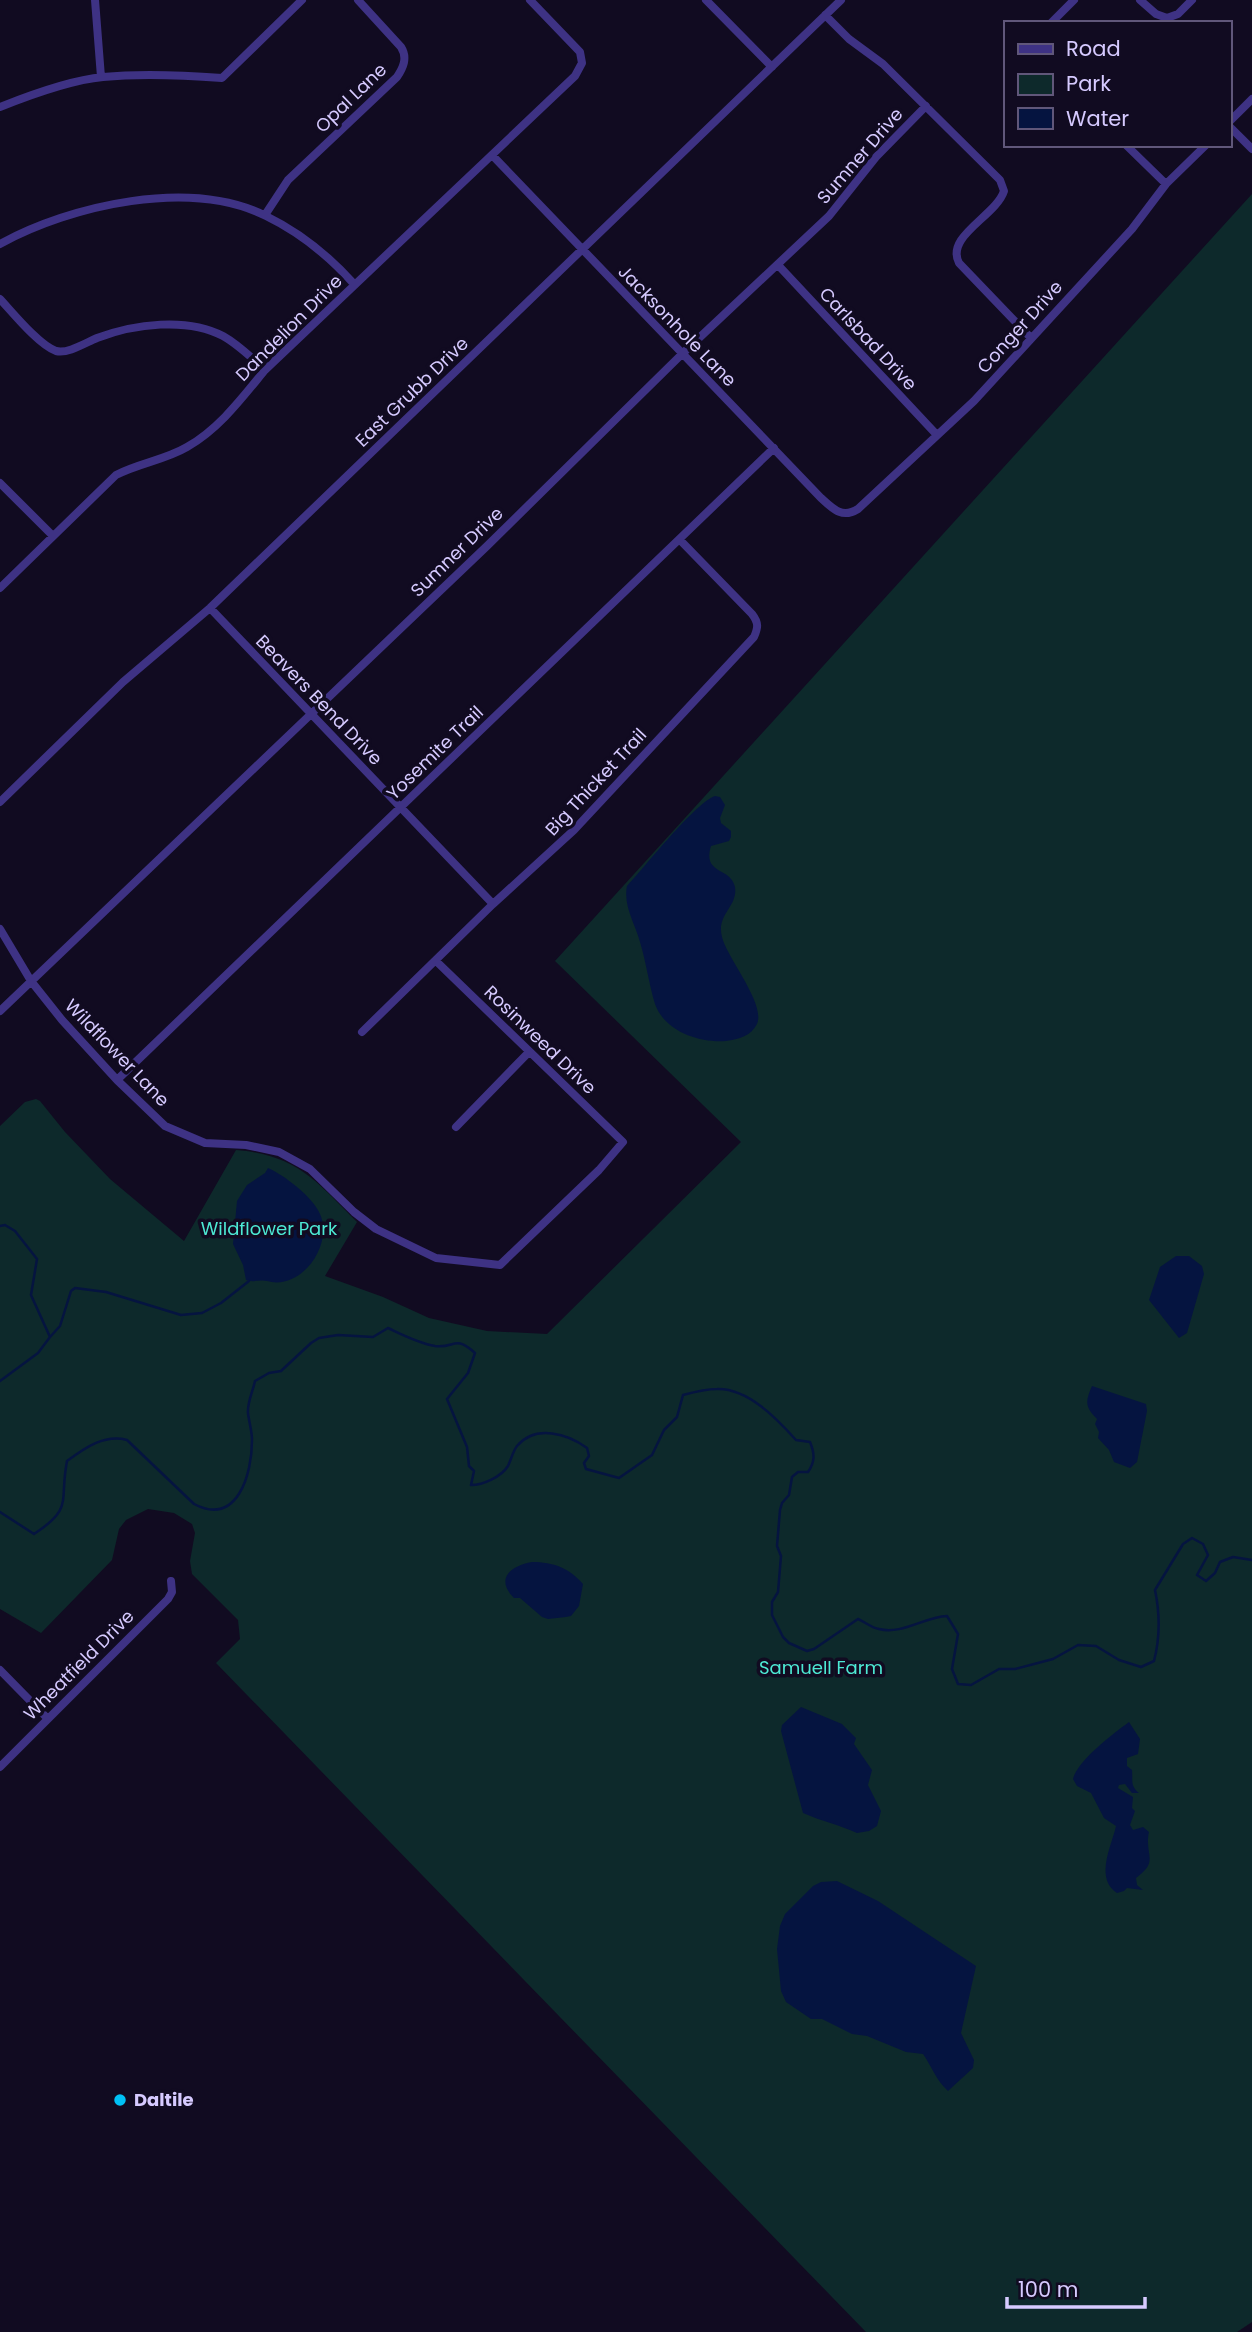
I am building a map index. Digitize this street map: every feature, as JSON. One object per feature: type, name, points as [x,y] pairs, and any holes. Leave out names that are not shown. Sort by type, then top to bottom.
[{"type":"street","points":[[95,0],[101,77]]},
{"type":"street","points":[[0,107],[33,94],[101,77],[174,74],[222,78],[302,0]]},
{"type":"street","name":"Opal Lane","points":[[265,215],[288,180],[397,77],[403,66],[404,52],[401,47],[358,0]]},
{"type":"street","name":"Dandelion Drive","points":[[0,588],[116,475],[136,464],[176,453],[203,437],[223,419],[265,370],[575,76],[582,63],[576,47],[530,0]]},
{"type":"street","points":[[706,0],[772,68]]},
{"type":"street","name":"East Grubb Drive","points":[[0,802],[124,682],[210,608],[841,0]]},
{"type":"street","points":[[1053,21],[1074,0]]},
{"type":"street","points":[[1140,0],[1156,14],[1167,18],[1178,14],[1192,0]]},
{"type":"street","points":[[825,15],[849,39],[883,64],[1000,180],[1004,191],[999,202],[961,240],[955,251],[956,257],[1031,338]]},
{"type":"street","points":[[1231,122],[1252,99]]},
{"type":"street","name":"Sumner Drive","points":[[0,1011],[487,546],[682,354],[829,216],[876,157],[926,106]]},
{"type":"street","points":[[1231,126],[1252,149]]},
{"type":"street","points":[[1128,147],[1166,184]]},
{"type":"street","name":"Conger Drive","points":[[844,514],[858,509],[974,401],[1132,229],[1166,184],[1204,147]]},
{"type":"street","name":"Jacksonhole Lane","points":[[492,155],[821,498],[835,511],[844,514]]},
{"type":"street","points":[[0,244],[30,228],[85,210],[160,199],[190,198],[265,215],[320,250],[354,284]]},
{"type":"street","name":"Carlsbad Drive","points":[[778,265],[936,434]]},
{"type":"street","points":[[0,299],[40,340],[56,351],[67,350],[125,330],[165,325],[197,327],[226,337],[265,370]]},
{"type":"street","name":"Yosemite Trail","points":[[117,1080],[774,448]]},
{"type":"street","points":[[0,483],[53,536]]},
{"type":"street","name":"Big Thicket Trail","points":[[362,1032],[574,830],[754,638],[758,628],[752,614],[680,540]]},
{"type":"street","name":"Beavers Bend Drive","points":[[210,608],[494,904]]},
{"type":"street","name":"Wildflower Lane","points":[[0,929],[31,981],[62,1020],[117,1080],[165,1126],[205,1143],[246,1144],[279,1152],[310,1169],[354,1212],[376,1229],[436,1258],[500,1265],[599,1170],[623,1142]]},
{"type":"street","name":"Rosinweed Drive","points":[[436,961],[623,1142]]},
{"type":"street","points":[[456,1127],[529,1052]]},
{"type":"street","name":"Wheatfield Drive","points":[[0,1766],[168,1599],[172,1592],[171,1581]]},
{"type":"street","points":[[0,1671],[48,1719]]},
{"type":"green space","name":"Samuell Farm","points":[[1252,194],[1252,2322],[1237,2332],[866,2332],[216,1663],[240,1639],[238,1620],[192,1574],[190,1561],[195,1533],[192,1524],[174,1513],[148,1509],[126,1520],[119,1529],[112,1560],[41,1633],[0,1609],[0,1126],[25,1102],[36,1099],[40,1101],[110,1179],[184,1241],[236,1150],[275,1158],[304,1172],[357,1222],[325,1276],[383,1297],[429,1318],[487,1331],[547,1334],[741,1142],[555,961]]},
{"type":"water","points":[[715,796],[720,797],[725,805],[720,818],[721,823],[731,831],[731,837],[729,841],[711,846],[710,862],[728,876],[735,887],[733,900],[722,922],[722,937],[751,993],[758,1015],[757,1024],[748,1034],[726,1041],[705,1040],[684,1034],[660,1014],[655,1004],[626,893],[627,886],[670,836],[706,801]]},
{"type":"water","points":[[268,1168],[305,1194],[320,1214],[323,1226],[318,1252],[311,1263],[302,1273],[279,1282],[246,1280],[243,1265],[233,1244],[237,1201],[247,1185]]},
{"type":"water","points":[[1176,1256],[1189,1256],[1202,1266],[1204,1274],[1187,1333],[1179,1338],[1149,1300],[1160,1267]]},
{"type":"water","points":[[1092,1386],[1146,1404],[1137,1462],[1130,1468],[1114,1462],[1109,1450],[1098,1438],[1099,1432],[1095,1424],[1097,1419],[1087,1404]]},
{"type":"water","points":[[532,1562],[561,1567],[583,1584],[579,1606],[571,1616],[548,1619],[542,1617],[508,1591],[508,1574],[517,1567]]},
{"type":"water","points":[[801,1707],[842,1724],[856,1738],[854,1744],[872,1770],[868,1785],[881,1811],[877,1826],[869,1831],[857,1833],[803,1813],[781,1731],[782,1725]]},
{"type":"water","points":[[1129,1722],[1140,1739],[1138,1754],[1127,1758],[1127,1766],[1132,1770],[1133,1786],[1139,1793],[1132,1793],[1125,1784],[1119,1785],[1118,1788],[1133,1797],[1132,1808],[1135,1811],[1130,1825],[1133,1830],[1143,1827],[1149,1832],[1150,1857],[1147,1867],[1136,1878],[1137,1885],[1143,1890],[1127,1888],[1117,1893],[1110,1887],[1106,1870],[1116,1826],[1104,1818],[1091,1793],[1077,1786],[1073,1779],[1089,1756]]},
{"type":"water","points":[[837,1881],[878,1901],[976,1966],[961,2033],[974,2060],[973,2068],[948,2091],[923,2054],[906,2052],[867,2036],[852,2034],[822,2019],[811,2019],[786,2002],[781,1991],[777,1949],[780,1926],[785,1914],[813,1886],[821,1882]]},
{"type":"waterway","points":[[0,1226],[5,1225],[15,1231],[37,1259],[31,1295],[50,1337],[38,1353],[0,1381]]},
{"type":"waterway","points":[[50,1337],[60,1326],[71,1291],[75,1288],[106,1292],[181,1315],[202,1313],[221,1303],[249,1281]]},
{"type":"waterway","points":[[0,1512],[34,1534],[47,1525],[60,1510],[67,1461],[95,1443],[110,1439],[127,1440],[194,1504],[209,1509],[222,1508],[232,1503],[240,1493],[249,1467],[252,1440],[248,1409],[255,1381],[269,1373],[281,1371],[319,1338],[338,1335],[373,1337],[388,1328],[429,1345],[463,1344],[475,1353],[468,1373],[447,1399],[467,1447],[469,1466],[474,1471],[471,1485],[486,1482],[501,1474],[508,1466],[517,1446],[525,1439],[542,1433],[562,1435],[579,1443],[587,1448],[589,1456],[584,1463],[586,1469],[619,1478],[652,1455],[664,1430],[677,1417],[683,1395],[709,1390],[729,1390],[751,1399],[771,1414],[796,1440],[810,1442],[812,1465],[808,1472],[798,1472],[792,1477],[789,1495],[780,1510],[777,1546],[781,1556],[778,1592],[772,1602],[772,1615],[783,1637],[789,1643],[807,1651],[858,1619],[874,1627],[896,1630],[947,1616],[958,1634],[952,1669],[958,1684],[971,1685],[999,1669],[1015,1669],[1053,1659],[1078,1645],[1096,1646],[1119,1660],[1141,1667],[1154,1661],[1156,1652],[1159,1626],[1155,1590],[1183,1544],[1192,1538],[1203,1544],[1208,1555],[1197,1575],[1206,1581],[1215,1573],[1220,1562],[1233,1557],[1252,1560]]},
{"type":"place","name":"Daltile","points":[[120,2100]]},
{"type":"park label","name":"Wildflower Park","points":[[269,1229]]}]
